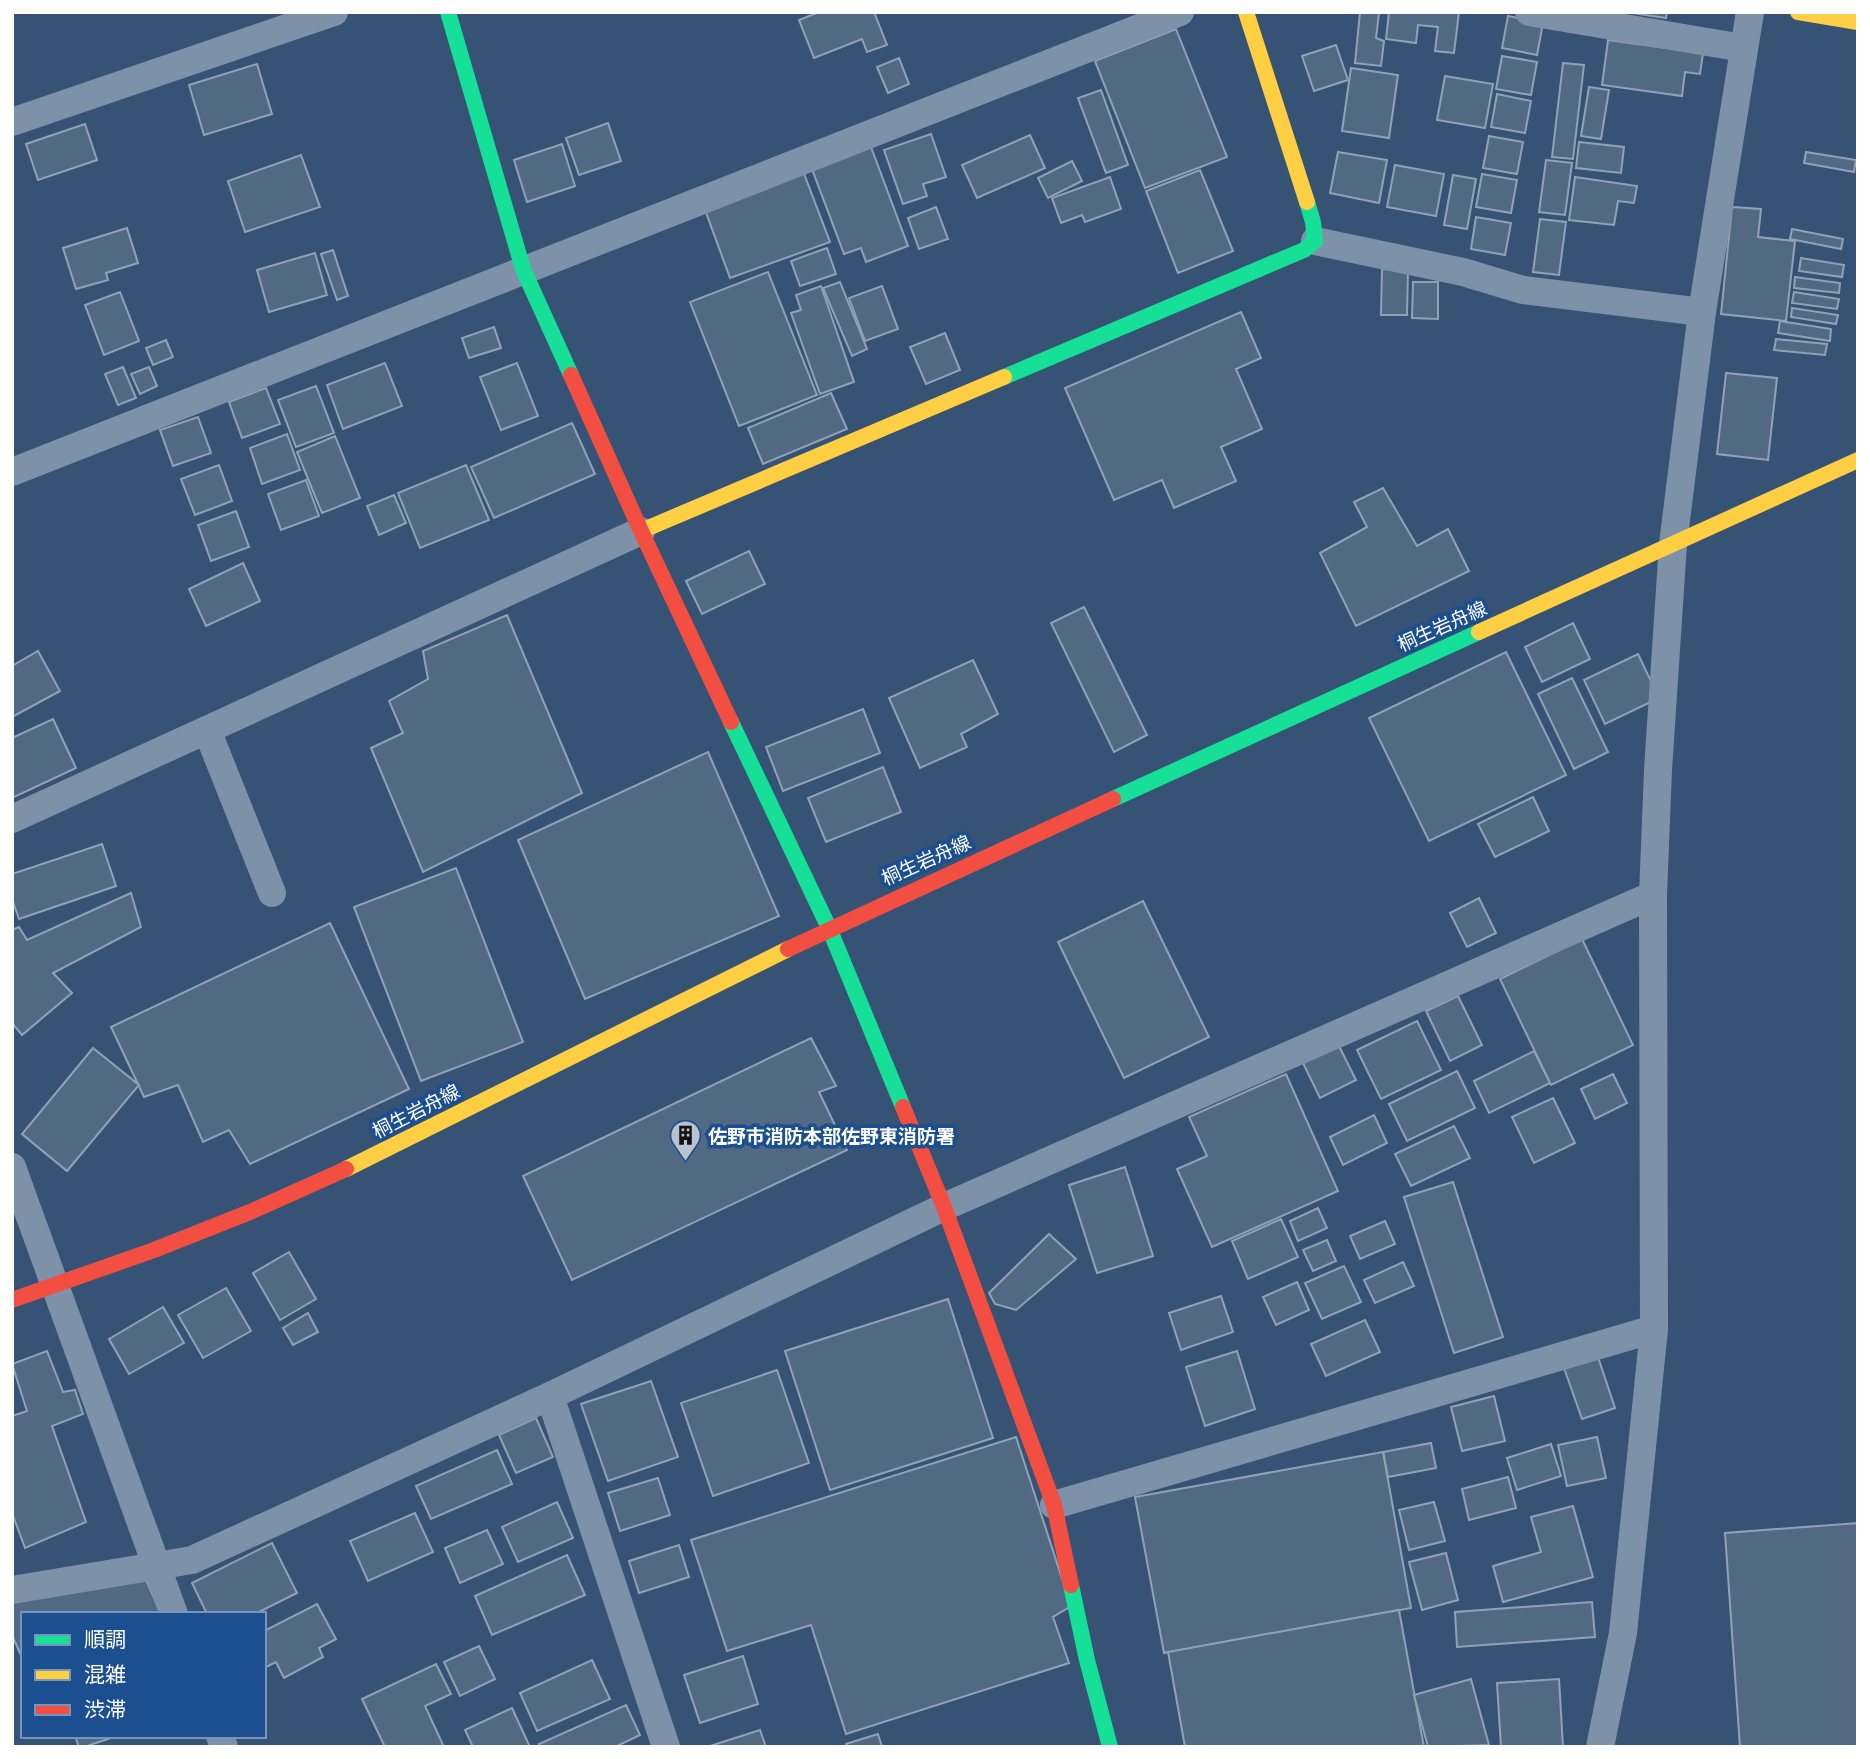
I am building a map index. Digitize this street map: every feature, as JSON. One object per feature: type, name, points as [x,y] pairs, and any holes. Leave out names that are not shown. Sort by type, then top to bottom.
[{"type":"street","points":[[12,122],[334,12]]},
{"type":"street","points":[[448,12],[523,269],[641,531],[829,928],[944,1207],[1054,1505],[1087,1660],[1110,1747]]},
{"type":"street","points":[[12,472],[1180,12]]},
{"type":"street","points":[[1246,12],[1312,222],[1315,241]]},
{"type":"street","points":[[1529,12],[1743,48]]},
{"type":"street","points":[[1600,1747],[1623,1633],[1654,1329],[1653,895],[1658,770],[1673,544],[1702,312],[1750,12]]},
{"type":"street","points":[[1798,12],[1858,22]]},
{"type":"street","points":[[1315,241],[1463,272],[1523,290],[1702,312]]},
{"type":"street","points":[[12,819],[641,531],[1304,250],[1315,241]]},
{"type":"street","name":"桐生岩舟線","points":[[12,1300],[54,1287],[250,1212],[371,1157],[829,928],[1858,460]]},
{"type":"street","points":[[207,730],[272,893]]},
{"type":"street","points":[[12,1590],[192,1560],[550,1395],[944,1207],[1653,895]]},
{"type":"street","points":[[12,1167],[173,1612]]},
{"type":"street","points":[[1054,1505],[1654,1329]]},
{"type":"street","points":[[550,1395],[666,1747]]},
{"type":"building","points":[[819,12],[874,12],[887,45],[867,52],[862,39],[814,58],[799,20]]},
{"type":"building","points":[[1360,12],[1379,13],[1376,38],[1384,41],[1381,66],[1355,63]]},
{"type":"building","points":[[1389,12],[1459,12],[1454,53],[1435,51],[1438,27],[1418,25],[1416,43],[1386,39]]},
{"type":"building","points":[[1626,12],[1667,12],[1666,18]]},
{"type":"building","points":[[1508,16],[1543,23],[1537,55],[1502,48]]},
{"type":"building","points":[[1176,29],[1227,157],[1145,188],[1095,61]]},
{"type":"building","points":[[1608,40],[1703,53],[1700,74],[1685,72],[1682,96],[1602,85]]},
{"type":"building","points":[[1336,45],[1348,80],[1314,91],[1302,56]]},
{"type":"building","points":[[1502,56],[1537,62],[1531,95],[1496,89]]},
{"type":"building","points":[[899,58],[909,84],[888,93],[877,67]]},
{"type":"building","points":[[1563,63],[1584,65],[1573,159],[1552,157]]},
{"type":"building","points":[[257,64],[272,114],[204,135],[189,85]]},
{"type":"building","points":[[1351,68],[1398,75],[1389,138],[1342,131]]},
{"type":"building","points":[[1445,76],[1493,84],[1485,128],[1437,120]]},
{"type":"building","points":[[1589,87],[1609,90],[1601,139],[1581,136]]},
{"type":"building","points":[[1101,90],[1128,165],[1106,173],[1078,98]]},
{"type":"building","points":[[1497,94],[1531,101],[1525,133],[1491,127]]},
{"type":"building","points":[[608,123],[621,161],[579,175],[566,138]]},
{"type":"building","points":[[85,124],[97,160],[38,180],[26,144]]},
{"type":"building","points":[[931,134],[946,177],[923,184],[927,196],[903,204],[884,150]]},
{"type":"building","points":[[1030,135],[1045,168],[977,198],[962,165]]},
{"type":"building","points":[[1489,136],[1523,142],[1517,174],[1483,168]]},
{"type":"building","points":[[1579,142],[1624,147],[1621,173],[1576,168]]},
{"type":"building","points":[[562,144],[575,186],[527,202],[514,160]]},
{"type":"building","points":[[871,147],[908,246],[866,262],[861,248],[844,254],[812,169]]},
{"type":"building","points":[[1338,152],[1387,160],[1379,203],[1330,193]]},
{"type":"building","points":[[1806,152],[1856,160],[1854,172],[1804,163]]},
{"type":"building","points":[[301,155],[320,207],[245,232],[228,181]]},
{"type":"building","points":[[1546,160],[1572,163],[1565,215],[1539,212]]},
{"type":"building","points":[[1072,161],[1082,181],[1048,198],[1038,178]]},
{"type":"building","points":[[1395,165],[1444,174],[1436,216],[1387,207]]},
{"type":"building","points":[[1200,170],[1233,251],[1178,273],[1146,191]]},
{"type":"building","points":[[803,171],[830,242],[730,278],[704,207]]},
{"type":"building","points":[[1482,174],[1517,180],[1511,213],[1476,207]]},
{"type":"building","points":[[1453,175],[1476,179],[1467,229],[1444,225]]},
{"type":"building","points":[[1110,177],[1121,209],[1085,222],[1082,215],[1061,223],[1052,198]]},
{"type":"building","points":[[1575,177],[1637,186],[1634,203],[1618,201],[1614,225],[1569,220]]},
{"type":"building","points":[[936,207],[948,239],[919,249],[908,218]]},
{"type":"building","points":[[1732,207],[1761,209],[1758,237],[1795,241],[1786,321],[1721,314]]},
{"type":"building","points":[[1476,217],[1511,223],[1505,255],[1471,249]]},
{"type":"building","points":[[1540,219],[1566,222],[1559,275],[1533,272]]},
{"type":"building","points":[[127,228],[138,263],[106,273],[108,280],[76,289],[63,248]]},
{"type":"building","points":[[1792,229],[1843,239],[1841,249],[1790,239]]},
{"type":"building","points":[[827,248],[836,274],[800,286],[791,261]]},
{"type":"building","points":[[333,250],[348,296],[337,300],[321,254]]},
{"type":"building","points":[[315,253],[327,295],[269,312],[257,270]]},
{"type":"building","points":[[1801,258],[1844,265],[1842,277],[1799,271]]},
{"type":"building","points":[[1382,269],[1408,270],[1407,315],[1381,315]]},
{"type":"building","points":[[768,272],[817,395],[739,426],[690,302]]},
{"type":"building","points":[[1795,277],[1840,283],[1839,293],[1794,288]]},
{"type":"building","points":[[840,282],[867,349],[852,356],[823,288]]},
{"type":"building","points":[[1413,282],[1438,282],[1438,319],[1412,318]]},
{"type":"building","points":[[821,286],[854,382],[820,394],[791,313],[801,310],[796,295]]},
{"type":"building","points":[[882,286],[898,329],[865,341],[849,298]]},
{"type":"building","points":[[120,292],[139,341],[104,355],[85,305]]},
{"type":"building","points":[[1794,292],[1839,299],[1837,309],[1792,303]]},
{"type":"building","points":[[1792,308],[1838,315],[1836,324],[1791,317]]},
{"type":"building","points":[[1241,312],[1261,358],[1236,369],[1262,429],[1221,447],[1236,481],[1174,508],[1162,480],[1114,500],[1065,388]]},
{"type":"building","points":[[1780,321],[1831,329],[1830,341],[1778,333]]},
{"type":"building","points":[[494,327],[501,348],[469,358],[462,338]]},
{"type":"building","points":[[945,333],[960,370],[926,384],[910,347]]},
{"type":"building","points":[[1776,339],[1827,344],[1825,355],[1774,350]]},
{"type":"building","points":[[166,340],[173,357],[153,365],[146,348]]},
{"type":"building","points":[[385,363],[402,406],[343,429],[327,385]]},
{"type":"building","points":[[517,363],[538,416],[501,430],[480,377]]},
{"type":"building","points":[[123,367],[136,398],[118,405],[105,374]]},
{"type":"building","points":[[149,367],[157,386],[140,394],[131,374]]},
{"type":"building","points":[[1726,373],[1777,378],[1768,460],[1717,454]]},
{"type":"building","points":[[316,386],[334,433],[296,447],[278,400]]},
{"type":"building","points":[[266,388],[280,424],[242,438],[229,402]]},
{"type":"building","points":[[831,393],[847,429],[763,464],[748,428]]},
{"type":"building","points":[[198,417],[211,453],[173,466],[160,430]]},
{"type":"building","points":[[572,423],[595,474],[494,518],[471,467]]},
{"type":"building","points":[[287,434],[300,470],[262,484],[250,448]]},
{"type":"building","points":[[335,436],[360,498],[322,513],[297,452]]},
{"type":"building","points":[[219,465],[232,501],[195,515],[181,479]]},
{"type":"building","points":[[466,465],[489,520],[420,548],[398,493]]},
{"type":"building","points":[[306,480],[319,516],[281,530],[268,494]]},
{"type":"building","points":[[1383,488],[1417,546],[1448,529],[1469,571],[1356,626],[1320,553],[1367,527],[1354,502]]},
{"type":"building","points":[[394,495],[406,523],[379,535],[367,506]]},
{"type":"building","points":[[236,511],[249,547],[211,561],[198,525]]},
{"type":"building","points":[[749,551],[765,584],[702,614],[686,581]]},
{"type":"building","points":[[243,563],[260,601],[206,626],[189,589]]},
{"type":"building","points":[[1084,607],[1147,735],[1114,752],[1051,623]]},
{"type":"building","points":[[507,615],[582,793],[423,872],[371,748],[403,733],[389,701],[428,679],[423,651]]},
{"type":"building","points":[[1573,623],[1590,659],[1542,682],[1525,647]]},
{"type":"building","points":[[38,651],[60,691],[12,717],[12,666]]},
{"type":"building","points":[[1506,652],[1566,775],[1429,841],[1369,718]]},
{"type":"building","points":[[1638,654],[1659,698],[1605,724],[1584,680]]},
{"type":"building","points":[[973,660],[998,714],[961,734],[967,747],[920,768],[889,698]]},
{"type":"building","points":[[1572,678],[1608,752],[1574,769],[1538,694]]},
{"type":"building","points":[[863,709],[880,753],[783,791],[766,747]]},
{"type":"building","points":[[53,719],[76,768],[12,798],[12,738]]},
{"type":"building","points":[[708,752],[779,916],[585,999],[518,840]]},
{"type":"building","points":[[883,767],[901,812],[826,842],[808,798]]},
{"type":"building","points":[[1533,797],[1549,831],[1495,857],[1478,824]]},
{"type":"building","points":[[102,844],[116,886],[19,919],[12,899],[12,874]]},
{"type":"building","points":[[456,868],[523,1042],[421,1081],[354,907]]},
{"type":"building","points":[[131,893],[141,927],[53,973],[72,993],[22,1035],[12,1023],[12,930],[19,927],[27,940]]},
{"type":"building","points":[[1479,898],[1496,933],[1467,947],[1450,913]]},
{"type":"building","points":[[1143,901],[1209,1037],[1124,1078],[1058,942]]},
{"type":"building","points":[[330,923],[409,1089],[250,1164],[229,1130],[203,1142],[178,1085],[144,1097],[111,1027]]},
{"type":"building","points":[[1582,939],[1633,1045],[1551,1085],[1500,979]]},
{"type":"building","points":[[1458,996],[1482,1045],[1450,1061],[1426,1011]]},
{"type":"building","points":[[1417,1021],[1441,1070],[1381,1099],[1357,1050]]},
{"type":"building","name":"佐野市消防本部佐野東消防署","points":[[811,1038],[836,1086],[819,1092],[847,1150],[572,1280],[523,1176]]},
{"type":"building","points":[[1339,1046],[1356,1080],[1320,1098],[1303,1063]]},
{"type":"building","points":[[93,1048],[139,1085],[67,1171],[22,1134]]},
{"type":"building","points":[[1534,1051],[1550,1083],[1489,1113],[1474,1081]]},
{"type":"building","points":[[1457,1071],[1475,1108],[1407,1141],[1389,1104]]},
{"type":"building","points":[[1286,1074],[1338,1191],[1212,1247],[1177,1169],[1207,1156],[1189,1117]]},
{"type":"building","points":[[1613,1074],[1627,1103],[1595,1119],[1581,1089]]},
{"type":"building","points":[[1553,1098],[1575,1143],[1534,1163],[1512,1117]]},
{"type":"building","points":[[1374,1115],[1387,1143],[1343,1165],[1330,1137]]},
{"type":"building","points":[[1454,1126],[1470,1158],[1411,1186],[1395,1154]]},
{"type":"building","points":[[1125,1167],[1153,1256],[1097,1273],[1069,1185]]},
{"type":"building","points":[[1453,1182],[1503,1337],[1454,1353],[1404,1197]]},
{"type":"building","points":[[1318,1208],[1327,1228],[1298,1241],[1290,1221]]},
{"type":"building","points":[[1281,1219],[1298,1257],[1248,1279],[1232,1241]]},
{"type":"building","points":[[1385,1221],[1395,1244],[1360,1259],[1350,1236]]},
{"type":"building","points":[[1049,1234],[1076,1259],[1016,1310],[995,1304],[989,1293]]},
{"type":"building","points":[[1327,1240],[1336,1261],[1313,1271],[1303,1250]]},
{"type":"building","points":[[289,1252],[316,1299],[280,1320],[253,1273]]},
{"type":"building","points":[[1403,1262],[1414,1286],[1375,1303],[1364,1280]]},
{"type":"building","points":[[1344,1266],[1361,1302],[1322,1319],[1305,1283]]},
{"type":"building","points":[[1297,1282],[1309,1310],[1276,1325],[1263,1297]]},
{"type":"building","points":[[226,1288],[251,1331],[203,1358],[178,1315]]},
{"type":"building","points":[[1221,1296],[1233,1332],[1181,1350],[1169,1313]]},
{"type":"building","points":[[948,1299],[993,1438],[830,1490],[785,1351]]},
{"type":"building","points":[[163,1307],[184,1343],[129,1374],[109,1339]]},
{"type":"building","points":[[308,1313],[318,1332],[293,1345],[283,1328]]},
{"type":"building","points":[[1365,1320],[1380,1352],[1326,1376],[1311,1344]]},
{"type":"building","points":[[47,1351],[63,1392],[75,1390],[83,1414],[52,1426],[86,1522],[25,1548],[12,1513],[12,1416],[27,1411],[12,1364]]},
{"type":"building","points":[[1237,1351],[1255,1409],[1205,1426],[1186,1367]]},
{"type":"building","points":[[1597,1354],[1615,1408],[1582,1419],[1563,1365]]},
{"type":"building","points":[[777,1370],[809,1463],[713,1496],[681,1403]]},
{"type":"building","points":[[651,1381],[678,1457],[608,1481],[581,1404]]},
{"type":"building","points":[[1494,1396],[1505,1441],[1462,1451],[1451,1407]]},
{"type":"building","points":[[536,1418],[553,1457],[516,1473],[499,1435]]},
{"type":"building","points":[[1016,1437],[1071,1606],[1053,1617],[1069,1663],[846,1734],[811,1625],[727,1651],[691,1540]]},
{"type":"building","points":[[1597,1437],[1606,1478],[1567,1486],[1558,1445]]},
{"type":"building","points":[[1431,1443],[1436,1468],[1388,1477],[1383,1452]]},
{"type":"building","points":[[1551,1444],[1561,1476],[1517,1490],[1507,1458]]},
{"type":"building","points":[[497,1450],[512,1484],[431,1519],[416,1486]]},
{"type":"building","points":[[1383,1452],[1411,1608],[1164,1653],[1135,1497]]},
{"type":"building","points":[[1508,1477],[1516,1508],[1469,1520],[1462,1489]]},
{"type":"building","points":[[658,1478],[670,1515],[620,1531],[608,1493]]},
{"type":"building","points":[[557,1502],[573,1538],[518,1562],[502,1527]]},
{"type":"building","points":[[1434,1502],[1445,1541],[1409,1550],[1399,1510]]},
{"type":"building","points":[[1573,1506],[1593,1577],[1503,1602],[1493,1566],[1541,1552],[1531,1517]]},
{"type":"building","points":[[415,1513],[433,1552],[368,1581],[350,1541]]},
{"type":"building","points":[[1858,1523],[1858,1747],[1740,1747],[1725,1533]]},
{"type":"building","points":[[487,1530],[503,1564],[460,1583],[445,1548]]},
{"type":"building","points":[[272,1543],[297,1593],[259,1612],[206,1612],[192,1583]]},
{"type":"building","points":[[679,1545],[689,1577],[639,1593],[629,1561]]},
{"type":"building","points":[[1446,1553],[1458,1600],[1422,1610],[1409,1562]]},
{"type":"building","points":[[567,1555],[585,1595],[492,1635],[475,1596]]},
{"type":"building","points":[[144,1575],[160,1612],[21,1612],[21,1655],[12,1635],[12,1601]]},
{"type":"building","points":[[1592,1602],[1595,1637],[1457,1647],[1455,1612]]},
{"type":"building","points":[[317,1604],[336,1639],[319,1648],[323,1657],[284,1678],[276,1662],[266,1667],[266,1630]]},
{"type":"building","points":[[1399,1610],[1424,1747],[1185,1747],[1168,1652]]},
{"type":"building","points":[[479,1646],[495,1679],[460,1696],[444,1662]]},
{"type":"building","points":[[743,1656],[758,1704],[700,1723],[684,1675]]},
{"type":"building","points":[[592,1660],[610,1699],[537,1731],[520,1693]]},
{"type":"building","points":[[436,1664],[451,1694],[425,1706],[444,1747],[385,1747],[362,1699]]},
{"type":"building","points":[[1471,1679],[1489,1745],[1428,1747],[1414,1695]]},
{"type":"building","points":[[1559,1679],[1563,1747],[1501,1747],[1497,1683]]},
{"type":"building","points":[[626,1705],[640,1735],[615,1747],[540,1747],[539,1744]]},
{"type":"building","points":[[512,1708],[530,1747],[473,1747],[465,1730]]},
{"type":"building","points":[[760,1730],[766,1747],[707,1747]]},
{"type":"building","points":[[878,1734],[882,1747],[847,1747],[846,1744]]},
{"type":"building","points":[[76,1738],[111,1738],[84,1747],[79,1747]]},
{"type":"traffic: fast","points":[[448,12],[523,269],[571,375]]},
{"type":"traffic: fast","points":[[1004,377],[1304,250],[1315,241],[1307,202]]},
{"type":"traffic: fast","points":[[1113,799],[1479,632]]},
{"type":"traffic: fast","points":[[731,722],[829,928],[903,1107]]},
{"type":"traffic: fast","points":[[1071,1585],[1110,1747]]},
{"type":"traffic: slow","points":[[1246,12],[1307,202]]},
{"type":"traffic: slow","points":[[1798,12],[1858,22]]},
{"type":"traffic: slow","points":[[641,531],[1004,377]]},
{"type":"traffic: slow","points":[[1479,632],[1858,460]]},
{"type":"traffic: slow","points":[[346,1169],[788,949]]},
{"type":"traffic: jam","points":[[571,375],[731,722]]},
{"type":"traffic: jam","points":[[788,949],[1113,799]]},
{"type":"traffic: jam","points":[[903,1107],[944,1207],[1054,1505],[1071,1585]]},
{"type":"traffic: jam","points":[[12,1300],[154,1250],[250,1212],[346,1169]]},
{"type":"place","name":"佐野市消防本部佐野東消防署","points":[[685,1163]]}]
